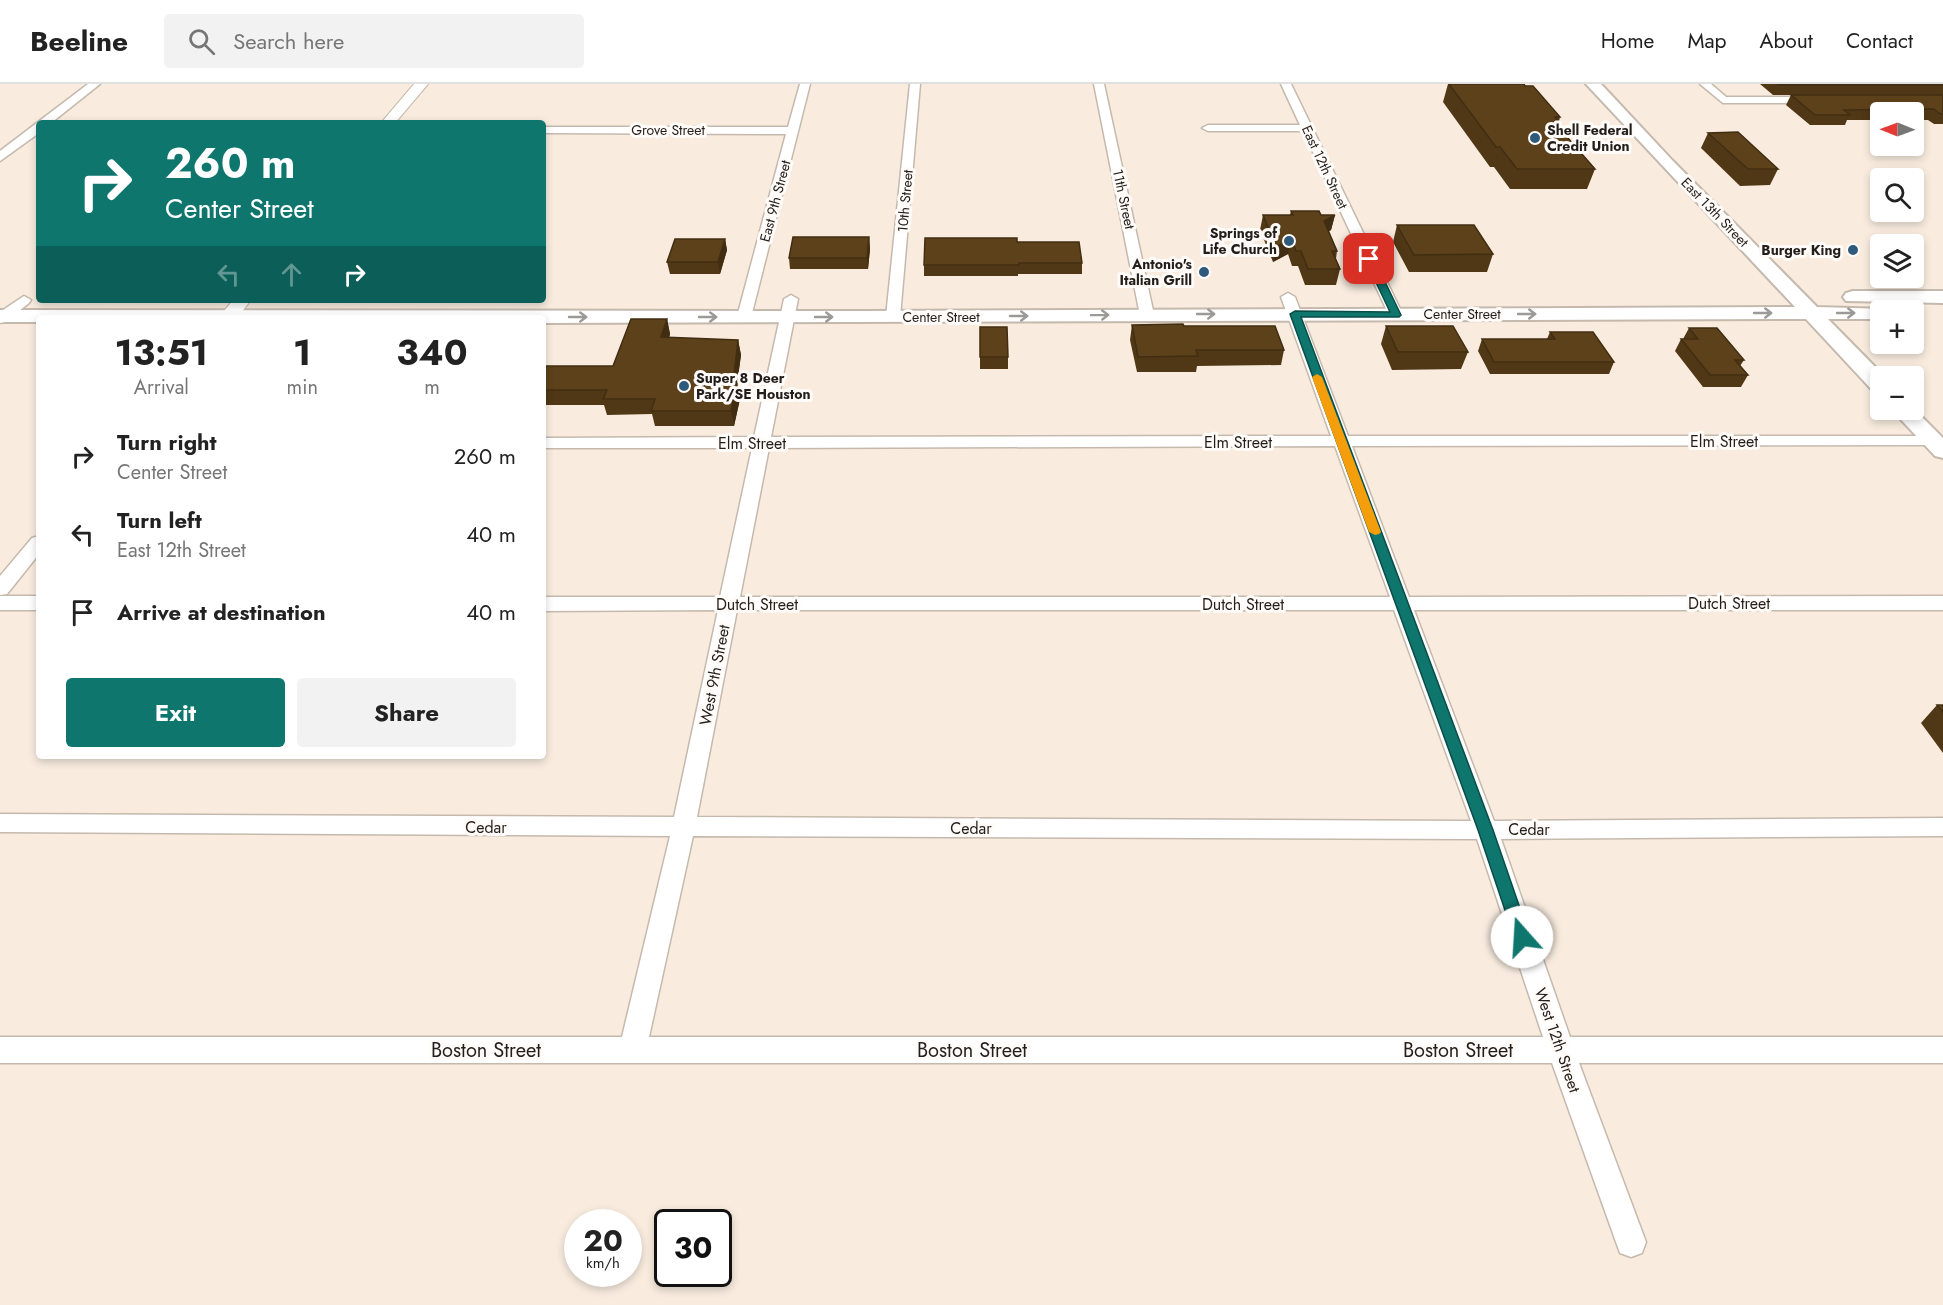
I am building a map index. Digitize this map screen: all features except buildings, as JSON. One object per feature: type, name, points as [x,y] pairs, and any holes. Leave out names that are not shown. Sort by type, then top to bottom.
[{"type":"main road","name":"East 13th Street","points":[[1593,84],[1870,375]]},
{"type":"main road","name":"Center Street","points":[[1392,306],[1796,297],[1943,297]]},
{"type":"main road","name":"Center Street","points":[[546,299],[747,308]]},
{"type":"main road","name":"Center Street","points":[[1,312],[32,300]]},
{"type":"main road","name":"Center Street","points":[[208,303],[235,309],[252,303]]},
{"type":"main road","name":"Center Street","points":[[1,312],[235,309],[1392,306],[1870,313]]},
{"type":"main road","points":[[1924,314],[1943,314]]},
{"type":"main road","points":[[1913,420],[1938,446]]},
{"type":"street","points":[[48,120],[95,84]]},
{"type":"street","points":[[391,120],[421,84]]},
{"type":"street","name":"East 9th Street","points":[[747,308],[805,84]]},
{"type":"street","name":"10th Street","points":[[894,308],[915,84]]},
{"type":"street","name":"11th Street","points":[[1099,84],[1146,306]]},
{"type":"street","name":"East 12th Street","points":[[1286,84],[1392,306]]},
{"type":"street","points":[[1706,84],[1723,100],[1831,100]]},
{"type":"street","points":[[1208,128],[1307,128]]},
{"type":"street","points":[[0,157],[36,129]]},
{"type":"street","name":"Grove Street","points":[[546,130],[793,131]]},
{"type":"street","name":"West 12th Street","points":[[1291,306],[1486,830],[1561,1050],[1631,1242]]},
{"type":"street","name":"West 9th Street","points":[[633,1050],[683,828],[789,308]]},
{"type":"street","name":"Elm Street","points":[[546,443],[1342,442],[1938,446]]},
{"type":"street","points":[[0,589],[36,546]]},
{"type":"street","points":[[0,603],[36,603]]},
{"type":"street","name":"Dutch Street","points":[[546,604],[1943,603]]},
{"type":"street","name":"Cedar","points":[[0,824],[1486,830],[1943,827]]},
{"type":"street","name":"Boston Street","points":[[0,1050],[1943,1050]]},
{"type":"slow traffic","points":[[1317,377],[1375,532]]},
{"type":"place","name":"Shell Federal Credit Union","points":[[1535,138]]},
{"type":"place","name":"Springs of Life Church","points":[[1289,241]]},
{"type":"place","name":"Burger King","points":[[1853,250]]},
{"type":"place","name":"Antonio's Italian Grill","points":[[1204,272]]},
{"type":"place","name":"Super 8 Deer Park/SE Houston","points":[[684,386]]},
{"type":"route","points":[[1369,259],[1396,315],[1295,314],[1486,830],[1522,937]]}]
